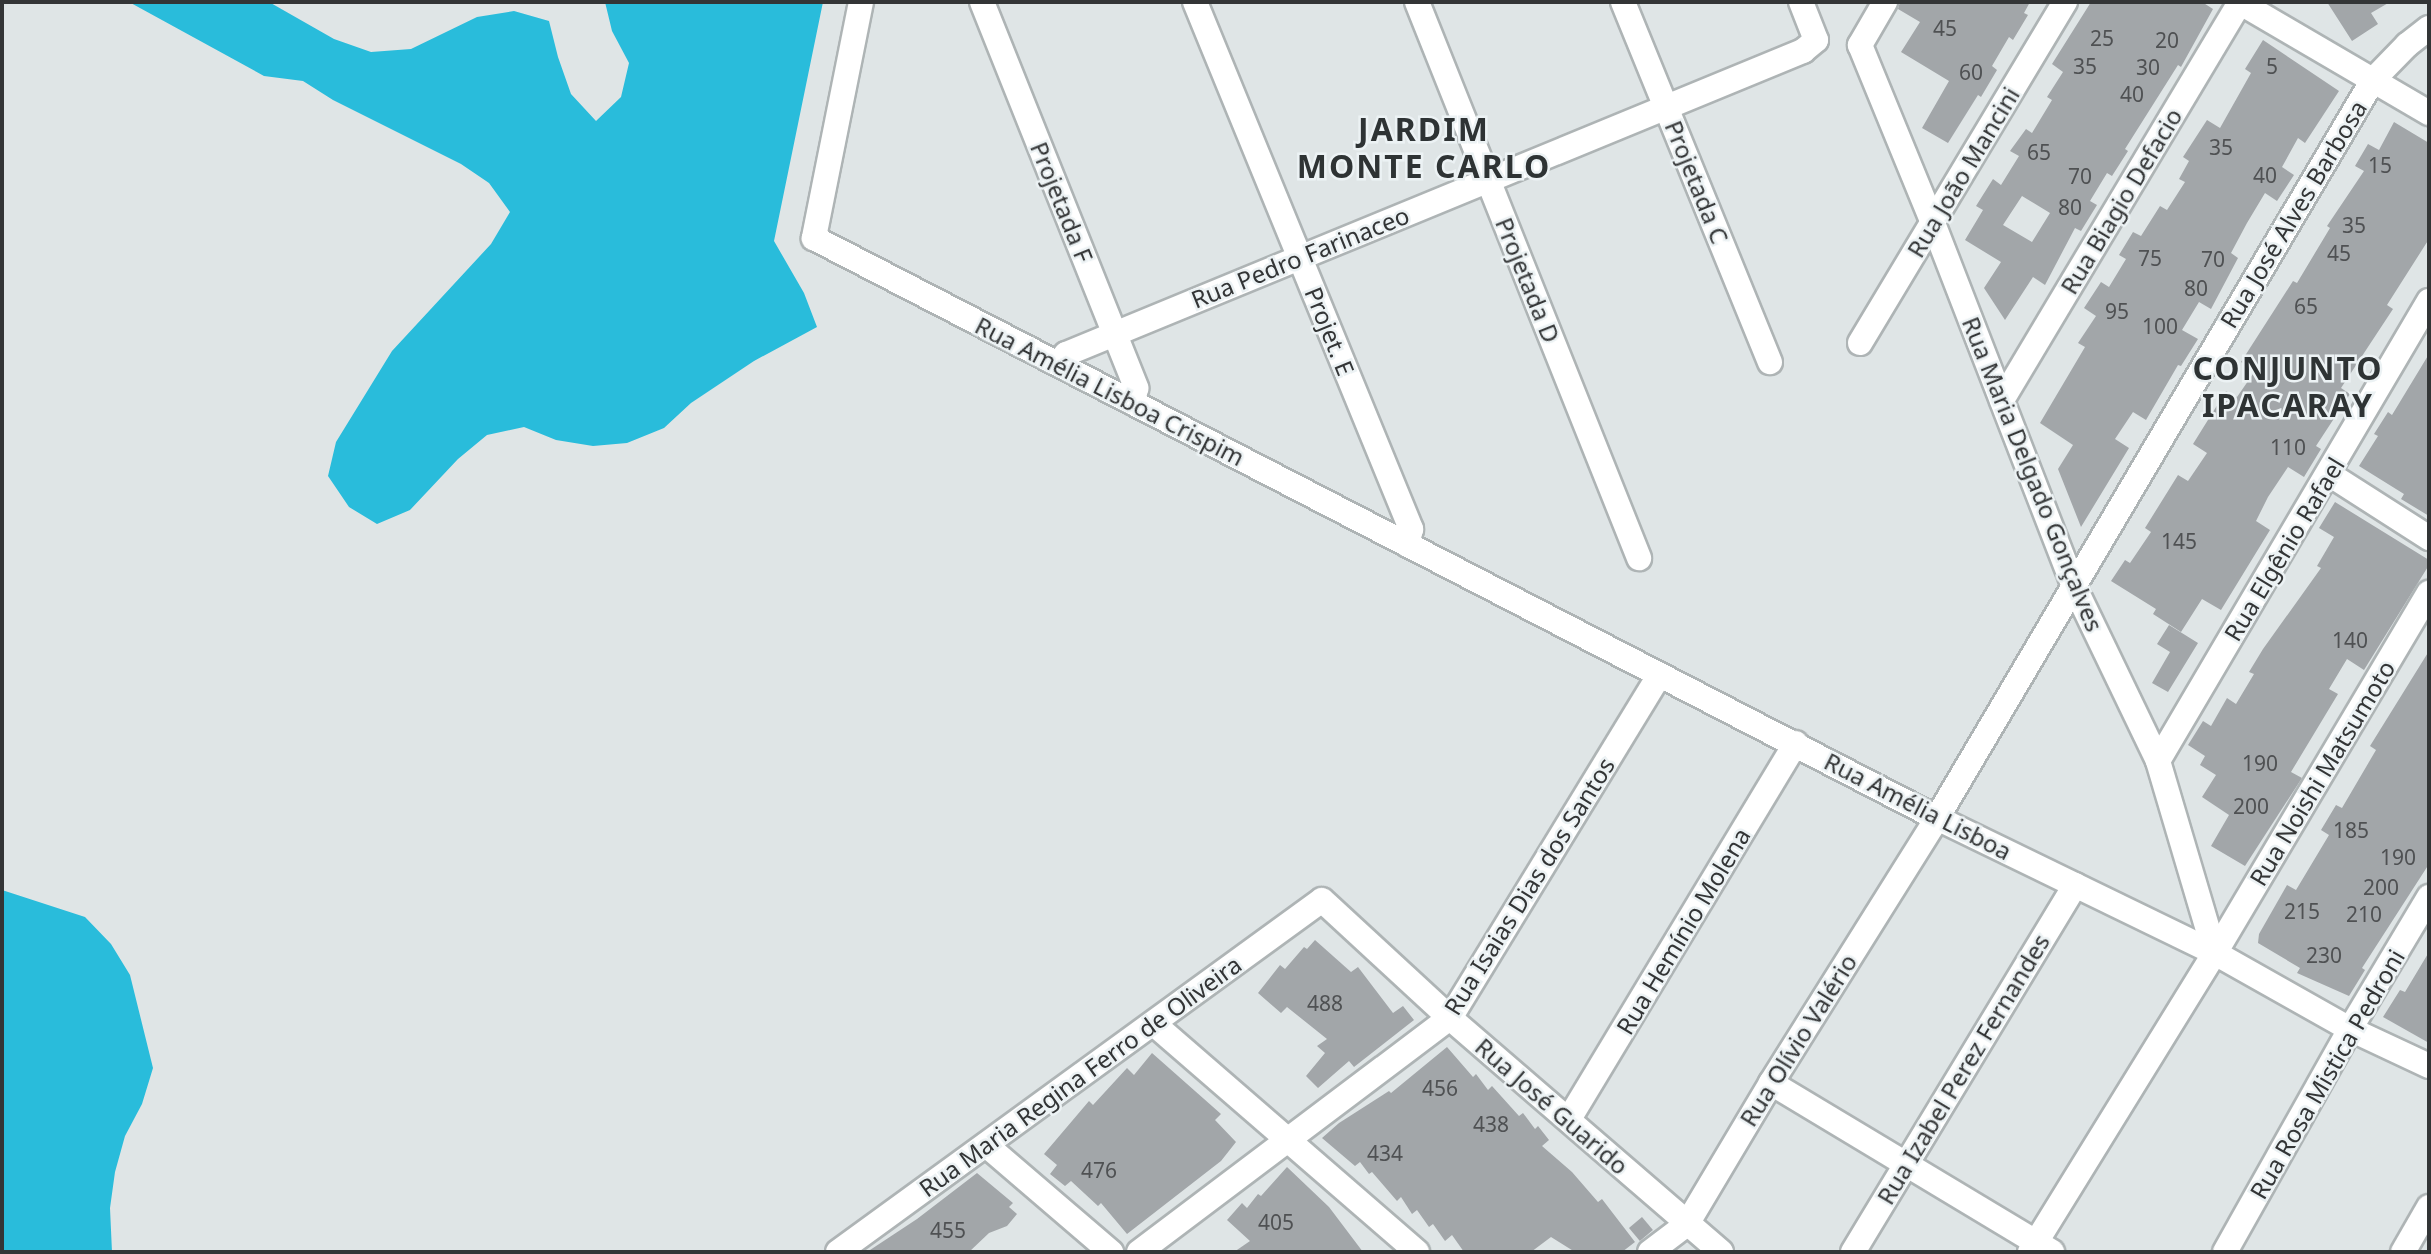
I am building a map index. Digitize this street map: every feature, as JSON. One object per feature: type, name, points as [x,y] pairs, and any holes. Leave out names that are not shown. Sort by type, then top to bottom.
[{"type":"street","name":"Rua Amélia Lisboa Crispim","points":[[861,2],[814,238],[1407,545]]},
{"type":"street","name":"Projetada F","points":[[982,2],[1136,388],[1133,403]]},
{"type":"street","name":"Projet. E","points":[[1195,2],[1411,528],[1407,545]]},
{"type":"street","name":"Projetada D","points":[[1417,2],[1639,558]]},
{"type":"street","name":"Projetada C","points":[[1623,2],[1770,362]]},
{"type":"street","name":"Rua Pedro Farinaceo","points":[[1058,364],[1066,354],[1803,51],[1816,40],[1801,2]]},
{"type":"street","name":"Rua Maria Delgado Gonçalves","points":[[1885,2],[1860,45],[1934,223],[2073,584],[2158,761],[2215,953]]},
{"type":"street","name":"Rua João Mancini","points":[[1860,343],[2065,2]]},
{"type":"street","points":[[2240,2],[2429,113]]},
{"type":"street","name":"Rua Biagio Defacio","points":[[2001,400],[2240,2]]},
{"type":"street","name":"Rua José Alves Barbosa","points":[[1937,818],[2373,80],[2407,45],[2429,28]]},
{"type":"street","name":"Rua Elgênio Rafael","points":[[2158,761],[2429,301]]},
{"type":"street","points":[[2329,474],[2429,538]]},
{"type":"street","name":"Rua Amélia Lisboa","points":[[1407,545],[1796,743],[1937,818],[2215,953],[2350,1029],[2429,1066]]},
{"type":"street","name":"Rua Noishi Matsumoto","points":[[2039,1249],[2429,593]]},
{"type":"street","name":"Rua Isaias Dias dos Santos","points":[[1139,1252],[1450,1018],[1659,675]]},
{"type":"street","name":"Rua Hemínio Molena","points":[[1570,1119],[1796,743]]},
{"type":"street","name":"Rua Olívio Valério","points":[[1650,1252],[1687,1224],[1770,1083],[1937,818]]},
{"type":"street","name":"Rua Izabel Perez Fernandes","points":[[1853,1252],[2075,885]]},
{"type":"street","name":"Rua Rosa Mistica Pedroni","points":[[2225,1252],[2350,1029],[2429,897]]},
{"type":"street","name":"Rua José Guarido","points":[[1322,900],[1450,1018],[1721,1252]]},
{"type":"street","name":"Rua Maria Regina Ferro de Oliveira","points":[[838,1252],[1322,900]]},
{"type":"street","points":[[1154,1024],[1417,1252]]},
{"type":"street","points":[[1770,1083],[1906,1163],[2039,1249]]},
{"type":"street","points":[[986,1145],[1111,1252]]},
{"type":"street","points":[[2403,1252],[2429,1207]]},
{"type":"shaded area","points":[[129,2],[269,2],[334,39],[371,52],[411,49],[477,17],[514,11],[549,21],[571,94],[596,121],[621,97],[629,63],[612,31],[605,2],[823,2],[774,241],[804,293],[817,327],[754,361],[691,403],[664,428],[627,443],[593,446],[556,440],[524,427],[487,435],[458,459],[410,510],[377,524],[349,507],[328,476],[336,442],[392,351],[491,244],[510,212],[489,183],[461,164],[333,100],[303,81],[264,76]]},
{"type":"shaded area","points":[[2,890],[85,917],[111,944],[130,975],[153,1068],[142,1104],[125,1136],[115,1172],[110,1208],[112,1252],[2,1252]]},
{"type":"building","points":[[1900,2],[2030,2],[2024,13],[2028,15],[2013,40],[2009,37],[1992,66],[1997,70],[1948,143],[1922,128],[1949,81],[1901,52],[1920,22],[1898,9]]},
{"type":"building","points":[[2091,2],[2202,2],[2213,9],[2181,67],[2178,65],[2125,149],[2128,151],[2112,176],[2107,173],[2090,201],[2097,205],[2081,231],[2075,228],[2045,285],[2033,277],[2005,320],[1984,288],[2001,262],[1965,240],[1983,210],[1976,206],[1993,179],[2001,185],[2019,156],[2010,151],[2026,129],[2032,133],[2052,100],[2047,97],[2063,72],[2052,64]],"holes":[[[2022,196],[2050,213],[2032,242],[2003,225]]]},
{"type":"building","points":[[2327,2],[2390,2],[2371,13],[2378,24],[2352,41]]},
{"type":"building","points":[[2263,40],[2339,91],[2305,143],[2298,138],[2282,167],[2294,175],[2277,201],[2265,193],[2247,223],[2231,253],[2238,258],[2211,309],[2199,302],[2182,330],[2198,339],[2181,366],[2178,365],[2146,420],[2133,412],[2115,439],[2129,448],[2081,527],[2058,469],[2073,445],[2040,423],[2085,347],[2078,343],[2096,316],[2084,308],[2101,282],[2109,287],[2126,259],[2119,255],[2133,232],[2141,236],[2160,206],[2167,210],[2185,182],[2179,179],[2189,161],[2183,157],[2207,120],[2220,128],[2251,73],[2245,69]]},
{"type":"building","points":[[2394,122],[2429,143],[2429,239],[2387,305],[2393,309],[2341,388],[2350,394],[2316,446],[2321,449],[2304,477],[2288,467],[2268,497],[2256,521],[2270,530],[2221,610],[2202,599],[2181,632],[2153,614],[2156,609],[2111,581],[2125,560],[2130,563],[2151,532],[2145,528],[2178,475],[2188,481],[2207,453],[2193,444],[2226,391],[2237,397],[2255,371],[2241,362],[2293,281],[2297,283],[2330,228],[2327,226],[2364,171],[2355,166],[2368,144],[2379,150]]},
{"type":"building","points":[[2429,354],[2429,516],[2401,499],[2404,494],[2359,466],[2378,436],[2374,434],[2388,412],[2392,415]]},
{"type":"building","points":[[2335,502],[2429,560],[2429,565],[2364,670],[2347,659],[2329,689],[2338,694],[2291,772],[2302,778],[2245,866],[2211,846],[2229,815],[2202,797],[2216,775],[2200,765],[2205,756],[2188,745],[2203,721],[2211,726],[2227,698],[2236,704],[2254,674],[2249,672],[2263,649],[2321,568],[2317,566],[2334,537],[2319,528]]},
{"type":"building","points":[[2169,625],[2198,643],[2168,692],[2152,683],[2170,652],[2157,644]]},
{"type":"building","points":[[2429,651],[2429,864],[2362,968],[2365,970],[2349,996],[2297,973],[2300,968],[2258,943],[2259,934],[2287,885],[2296,890],[2329,835],[2321,830],[2336,805],[2342,808],[2376,750],[2370,746]]},
{"type":"building","points":[[1315,940],[1351,972],[1358,967],[1393,1013],[1403,1006],[1414,1020],[1354,1067],[1349,1061],[1318,1088],[1306,1076],[1325,1053],[1317,1046],[1327,1039],[1287,1007],[1281,1013],[1258,993],[1280,965],[1285,969],[1304,947],[1307,949]]},
{"type":"building","points":[[2429,952],[2429,1043],[2383,1017],[2400,990],[2405,992]]},
{"type":"building","points":[[1447,1047],[1473,1077],[1476,1074],[1488,1090],[1492,1086],[1519,1116],[1523,1113],[1535,1129],[1538,1126],[1549,1140],[1542,1146],[1572,1172],[1598,1202],[1602,1199],[1635,1242],[1622,1252],[1575,1252],[1551,1237],[1531,1252],[1464,1252],[1452,1235],[1445,1241],[1433,1224],[1429,1227],[1417,1210],[1412,1214],[1401,1197],[1397,1201],[1372,1172],[1369,1174],[1360,1162],[1355,1166],[1322,1138],[1339,1123],[1389,1091],[1391,1093]]},
{"type":"building","points":[[1152,1053],[1221,1114],[1215,1120],[1236,1142],[1221,1161],[1127,1234],[1101,1203],[1098,1206],[1071,1181],[1065,1186],[1050,1174],[1057,1165],[1044,1154],[1089,1101],[1093,1105],[1127,1068],[1134,1075]]},
{"type":"building","points":[[1287,1167],[1329,1207],[1363,1252],[1234,1252],[1250,1241],[1227,1220],[1242,1203],[1247,1208],[1258,1194],[1261,1196]]},
{"type":"building","points":[[977,1173],[1013,1203],[1009,1207],[1017,1214],[1007,1226],[989,1233],[969,1252],[867,1252],[917,1219]]},
{"type":"building","points":[[1642,1217],[1653,1230],[1640,1241],[1629,1228]]},
{"type":"district","name":"JARDIM MONTE CARLO","points":[[1424,148]]},
{"type":"district","name":"CONJUNTO IPACARAY","points":[[2288,388]]}]
